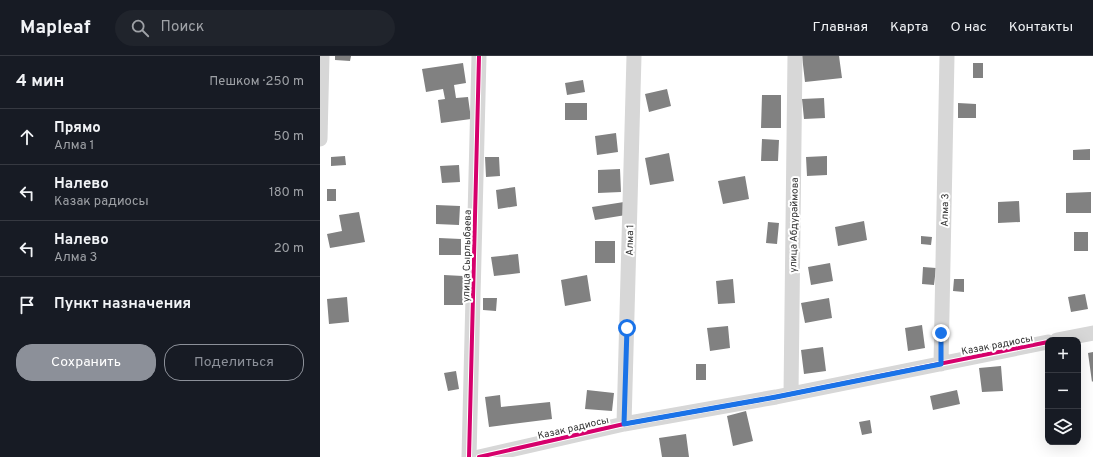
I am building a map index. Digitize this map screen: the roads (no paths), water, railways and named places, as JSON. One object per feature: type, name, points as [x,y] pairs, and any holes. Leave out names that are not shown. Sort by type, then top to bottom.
[{"type":"street","points":[[320,139],[322,56]]},
{"type":"street","name":"улица Сырлыбаева","points":[[469,457],[479,56]]},
{"type":"street","name":"Алма 1","points":[[624,424],[634,56]]},
{"type":"street","name":"улица Абдураймова","points":[[791,394],[795,56]]},
{"type":"street","name":"Алма 3","points":[[941,364],[947,56]]},
{"type":"street","points":[[1072,337],[1093,333]]},
{"type":"street","name":"Казак радиосы","points":[[479,457],[624,424],[791,394],[1045,343]]}]
